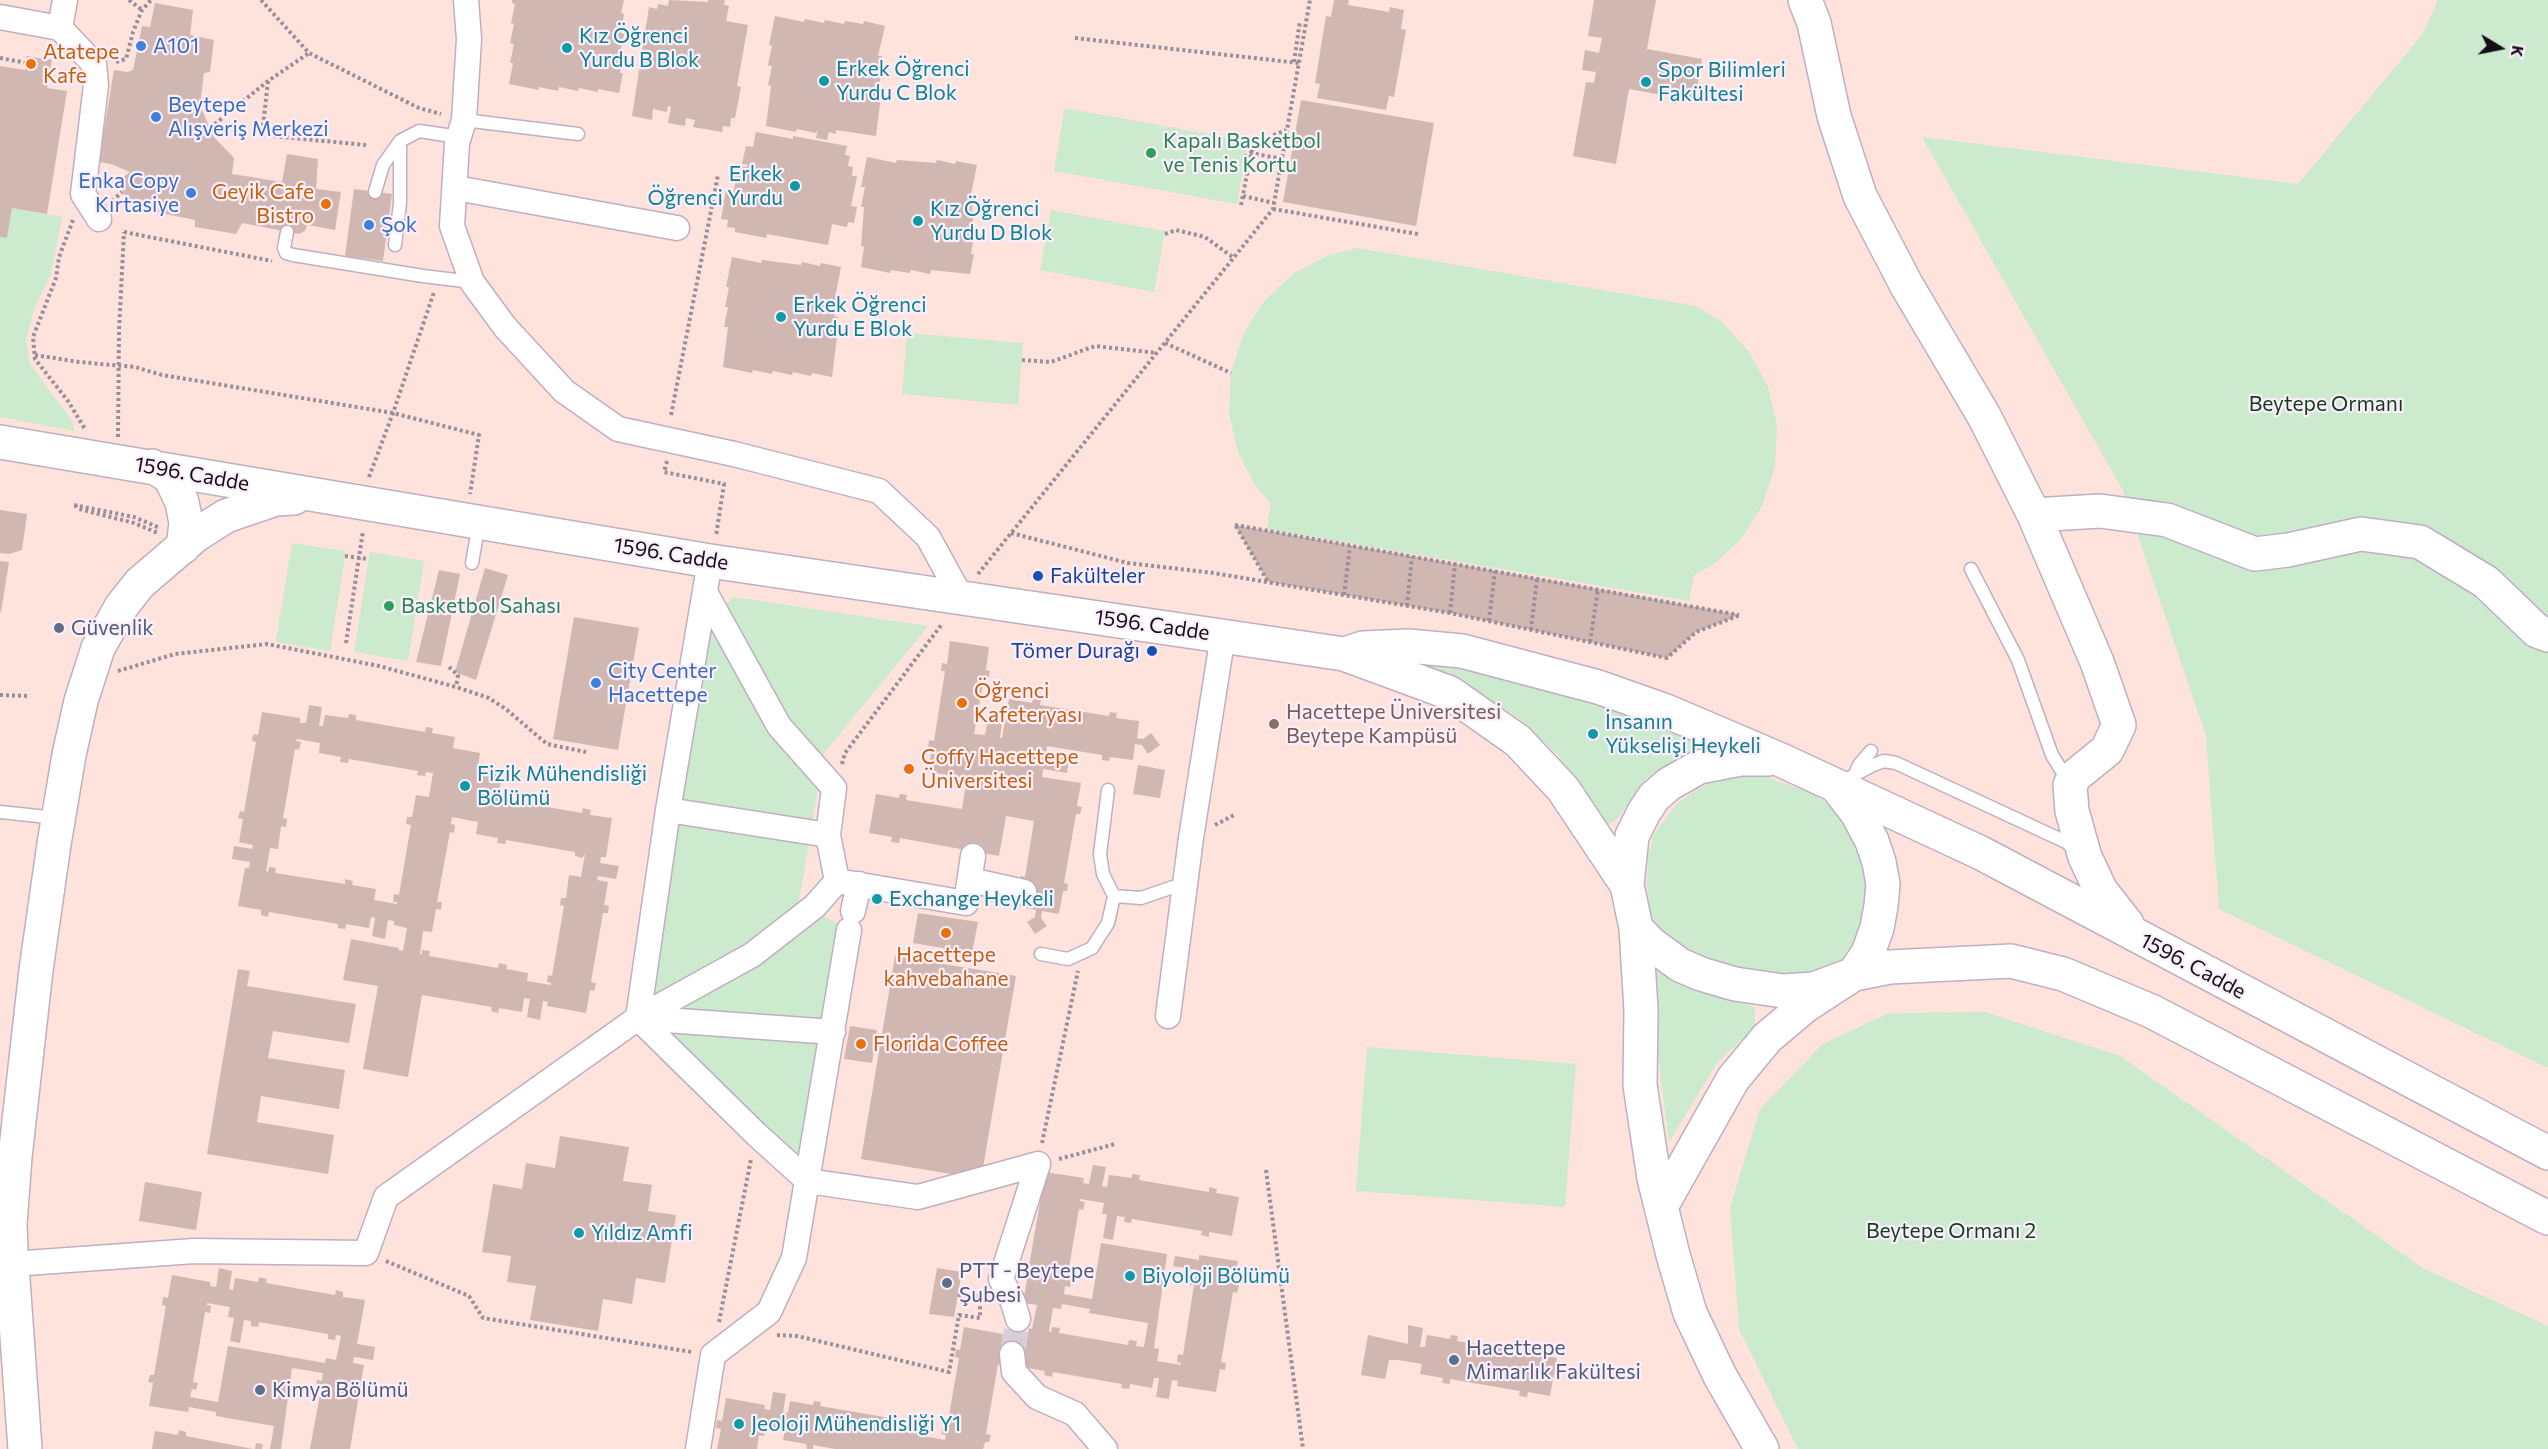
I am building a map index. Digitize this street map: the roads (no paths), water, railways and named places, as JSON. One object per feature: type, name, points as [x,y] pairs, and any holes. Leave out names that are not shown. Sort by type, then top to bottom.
[{"type":"street","points":[[60,28],[64,0]]},
{"type":"street","points":[[466,0],[469,39],[455,123],[456,189],[452,226],[472,282],[505,327],[564,391],[618,429],[734,454],[879,491],[928,537],[970,587]]},
{"type":"street","points":[[1805,0],[1814,23],[1834,116],[1860,196],[1907,286],[1984,416],[2034,515],[2097,662],[2119,725],[2107,750],[2075,776],[2070,785],[2072,811],[2085,857],[2101,891],[2135,935]]},
{"type":"street","points":[[0,17],[60,28],[94,64],[96,85],[83,194],[99,219]]},
{"type":"street","points":[[456,189],[677,228]]},
{"type":"street","name":"1596. Cadde","points":[[0,442],[152,466],[317,496],[474,511],[710,563],[970,587],[1223,635],[1344,654],[1450,693],[1518,741],[1563,789],[1627,885]]},
{"type":"street","points":[[25,1449],[10,1224],[15,1156],[36,970],[58,819],[81,701],[98,648],[121,607],[140,583],[168,537],[186,523],[182,502],[170,477],[152,466]]},
{"type":"street","points":[[168,537],[276,499],[317,496]]},
{"type":"street","points":[[2034,515],[2100,511],[2167,520],[2255,554],[2288,550],[2361,534],[2420,542],[2486,582],[2537,631],[2548,635]]},
{"type":"street","points":[[698,1449],[713,1355],[769,1312],[794,1258],[851,921],[848,883],[828,835],[834,788],[779,726],[710,563]]},
{"type":"street","points":[[638,1018],[668,810],[710,563]]},
{"type":"street","points":[[1168,1016],[1185,883],[1223,635]]},
{"type":"street","name":"1596. Cadde","points":[[1344,654],[1363,648],[1408,646],[1462,651],[1598,687],[1666,711],[1781,760],[1846,779],[2548,1153]]},
{"type":"street","name":"1596. Cadde","points":[[1762,1449],[1720,1376],[1690,1313],[1672,1255],[1654,1178],[1640,1085],[1641,1010],[1636,928],[1627,885],[1632,836],[1654,797],[1669,784],[1699,767],[1715,762],[1740,759],[1781,760]]},
{"type":"street","name":"1596. Cadde","points":[[1846,779],[1857,813],[1872,841],[1882,884],[1877,928],[1868,953],[1854,974]]},
{"type":"street","points":[[668,810],[828,835]]},
{"type":"street","points":[[12,1264],[194,1251],[366,1253],[386,1197],[638,1018],[752,955],[848,883],[966,903],[973,856]]},
{"type":"street","points":[[970,880],[1024,891]]},
{"type":"street","points":[[1636,928],[1650,943],[1680,964],[1701,974],[1735,984],[1783,991],[1814,989],[1854,974],[1890,967],[2011,961],[2063,974],[2151,1011],[2548,1218]]},
{"type":"street","points":[[1662,1205],[1727,1088],[1747,1062],[1775,1032],[1805,1006],[1854,974]]},
{"type":"street","points":[[638,1018],[833,1032]]},
{"type":"street","points":[[638,1018],[756,1134],[808,1180],[918,1197],[1038,1164],[1001,1279],[1013,1302],[1018,1319]]},
{"type":"street","points":[[1012,1354],[1014,1372],[1037,1397],[1075,1414],[1105,1449]]},
{"type":"lane","points":[[375,192],[383,165],[400,141],[419,131],[455,123],[578,134]]},
{"type":"lane","points":[[395,245],[400,203],[400,141]]},
{"type":"lane","points":[[287,232],[284,248],[286,253],[293,255],[472,282]]},
{"type":"lane","points":[[472,563],[474,511]]},
{"type":"lane","points":[[1971,569],[2018,660],[2052,755],[2070,785]]},
{"type":"lane","points":[[1846,779],[1871,751]]},
{"type":"lane","points":[[1846,779],[1884,762],[1896,763],[2066,842],[2085,857]]},
{"type":"lane","points":[[1041,954],[1068,958],[1092,948],[1108,923],[1114,896],[1103,874],[1100,854],[1108,790]]},
{"type":"lane","points":[[0,812],[58,819]]},
{"type":"lane","points":[[1114,896],[1141,898],[1185,883]]},
{"type":"tunnel","points":[[1012,1354],[1018,1319]]},
{"type":"place","name":"A101","points":[[141,46]]},
{"type":"place","name":"Kız Öğrenci Yurdu B Blok","points":[[567,48]]},
{"type":"place","name":"Atatepe Kafe","points":[[31,64]]},
{"type":"place","name":"Erkek Öğrenci Yurdu C Blok","points":[[824,81]]},
{"type":"place","name":"Spor Bilimleri Fakültesi","points":[[1646,82]]},
{"type":"place","name":"Beytepe Alışveriş Merkezi","points":[[156,117]]},
{"type":"place","name":"Kapalı Basketbol ve Tenis Kortu","points":[[1151,153]]},
{"type":"place","name":"Erkek Öğrenci Yurdu","points":[[795,186]]},
{"type":"place","name":"Enka Copy Kırtasiye","points":[[191,193]]},
{"type":"place","name":"Geyik Cafe Bistro","points":[[326,204]]},
{"type":"place","name":"Kız Öğrenci Yurdu D Blok","points":[[918,221]]},
{"type":"place","name":"Şok","points":[[369,225]]},
{"type":"place","name":"Erkek Öğrenci Yurdu E Blok","points":[[781,317]]},
{"type":"place","name":"Fakülteler","points":[[1038,576]]},
{"type":"place","name":"Basketbol Sahası","points":[[389,606]]},
{"type":"place","name":"Güvenlik","points":[[59,628]]},
{"type":"place","name":"Tömer Durağı","points":[[1152,651]]},
{"type":"place","name":"City Center Hacettepe","points":[[596,683]]},
{"type":"place","name":"Öğrenci Kafeteryası","points":[[962,703]]},
{"type":"place","name":"Hacettepe Üniversitesi Beytepe Kampüsü","points":[[1274,724]]},
{"type":"place","name":"İnsanın Yükselişi Heykeli","points":[[1593,734]]},
{"type":"place","name":"Coffy Hacettepe Üniversitesi","points":[[909,769]]},
{"type":"place","name":"Fizik Mühendisliği Bölümü","points":[[465,786]]},
{"type":"place","name":"Exchange Heykeli","points":[[877,899]]},
{"type":"place","name":"Hacettepe kahvebahane","points":[[946,933]]},
{"type":"place","name":"Florida Coffee","points":[[861,1044]]},
{"type":"place","name":"Yıldız Amfi","points":[[579,1233]]},
{"type":"place","name":"Biyoloji Bölümü","points":[[1130,1276]]},
{"type":"place","name":"PTT - Beytepe Şubesi","points":[[947,1283]]},
{"type":"place","name":"Hacettepe Mimarlık Fakültesi","points":[[1454,1360]]},
{"type":"place","name":"Kimya Bölümü","points":[[260,1390]]},
{"type":"place","name":"Jeoloji Mühendisliği Y1","points":[[739,1424]]},
{"type":"park label","name":"Beytepe Ormanı","points":[[2326,404]]},
{"type":"park label","name":"Beytepe Ormanı 2","points":[[1951,1231]]}]
